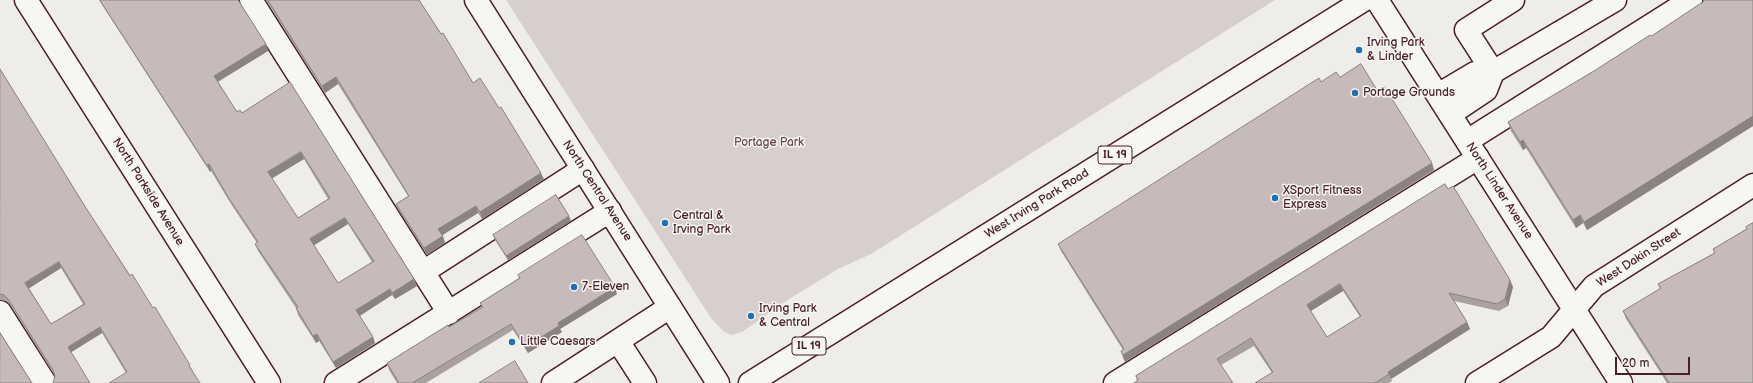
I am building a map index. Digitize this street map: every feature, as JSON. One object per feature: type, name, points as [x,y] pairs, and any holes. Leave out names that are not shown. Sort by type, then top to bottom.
[{"type":"street","name":"North Parkside Avenue","points":[[26,0],[269,383]]},
{"type":"street","points":[[251,0],[449,312]]},
{"type":"street","name":"North Central Avenue","points":[[476,0],[718,383]]},
{"type":"street","name":"West Irving Park Road","points":[[750,383],[1364,0]]},
{"type":"street","name":"North Linder Avenue","points":[[1377,0],[1621,383]]},
{"type":"street","points":[[1493,72],[1466,30],[1513,0]]},
{"type":"street","points":[[1438,95],[1475,73],[1493,72],[1614,0]]},
{"type":"street","points":[[1115,383],[1473,149],[1691,0]]},
{"type":"street","points":[[1450,114],[1486,90],[1493,72]]},
{"type":"street","points":[[423,272],[583,169]]},
{"type":"street","name":"West Dakin Street","points":[[1477,383],[1551,337],[1594,286],[1753,185]]},
{"type":"street","points":[[336,383],[610,211]]},
{"type":"street","points":[[554,383],[670,307]]},
{"type":"street","points":[[0,312],[45,383]]},
{"type":"street","points":[[618,341],[645,383]]},
{"type":"green space","name":"Portage Park","points":[[506,0],[1275,0],[871,254],[838,269],[786,301],[742,332],[732,335],[724,332],[711,318]]},
{"type":"building","points":[[100,0],[238,0],[266,44],[214,76],[237,112],[240,110],[242,113],[290,82],[414,279],[392,293],[390,289],[356,310],[373,337],[333,362],[317,334],[313,336],[296,308],[298,307],[255,244],[258,242],[228,197],[209,164],[207,165]],"holes":[[[301,152],[330,198],[298,218],[268,172]],[[345,218],[374,261],[338,283],[310,239]]]},
{"type":"building","points":[[268,0],[419,0],[441,34],[443,33],[473,83],[480,78],[499,108],[501,107],[541,173],[480,212],[476,206],[438,229],[443,236],[424,248],[396,204],[409,196],[336,77],[322,86]]},
{"type":"building","points":[[1706,0],[1753,0],[1753,116],[1584,222],[1580,215],[1573,220],[1523,140],[1520,142],[1508,122],[1594,71],[1650,35],[1651,36]]},
{"type":"building","points":[[1361,64],[1377,90],[1384,86],[1432,163],[1123,355],[1121,351],[1124,349],[1058,244],[1319,78],[1321,82],[1336,72],[1340,77]]},
{"type":"building","points":[[0,69],[130,276],[132,274],[153,308],[155,307],[200,383],[109,383],[127,372],[100,327],[68,347],[90,383],[53,383],[55,376],[53,370],[8,299],[4,295],[0,294]],"holes":[[[59,262],[85,304],[51,324],[25,283]]]},
{"type":"building","points":[[1445,184],[1448,189],[1453,186],[1510,280],[1505,299],[1497,304],[1449,293],[1467,322],[1388,372],[1389,374],[1375,383],[1255,383],[1273,372],[1251,338],[1217,359],[1233,383],[1134,383],[1138,380],[1136,376]],"holes":[[[1340,284],[1361,316],[1327,337],[1307,305]]]},
{"type":"building","points":[[556,195],[569,216],[506,256],[493,235]]},
{"type":"building","points":[[1753,223],[1753,383],[1669,383],[1623,311],[1661,288],[1658,284],[1715,253],[1713,249],[1747,229],[1746,227]]},
{"type":"building","points":[[582,235],[615,287],[558,323],[559,326],[525,347],[511,324],[412,383],[399,383],[387,363],[448,325],[449,327],[483,307],[480,303],[520,278],[518,275]]},
{"type":"building","points":[[0,333],[32,383],[0,383]]},
{"type":"building","points":[[515,361],[528,383],[479,383]]},
{"type":"place","name":"Irving Park & Linder","points":[[1359,50]]},
{"type":"place","name":"Portage Grounds","points":[[1355,93]]},
{"type":"place","name":"XSport Fitness Express","points":[[1275,198]]},
{"type":"place","name":"Central & Irving Park","points":[[665,223]]},
{"type":"place","name":"7-Eleven","points":[[574,287]]},
{"type":"place","name":"Irving Park & Central","points":[[751,316]]},
{"type":"place","name":"Little Caesars","points":[[512,342]]}]
